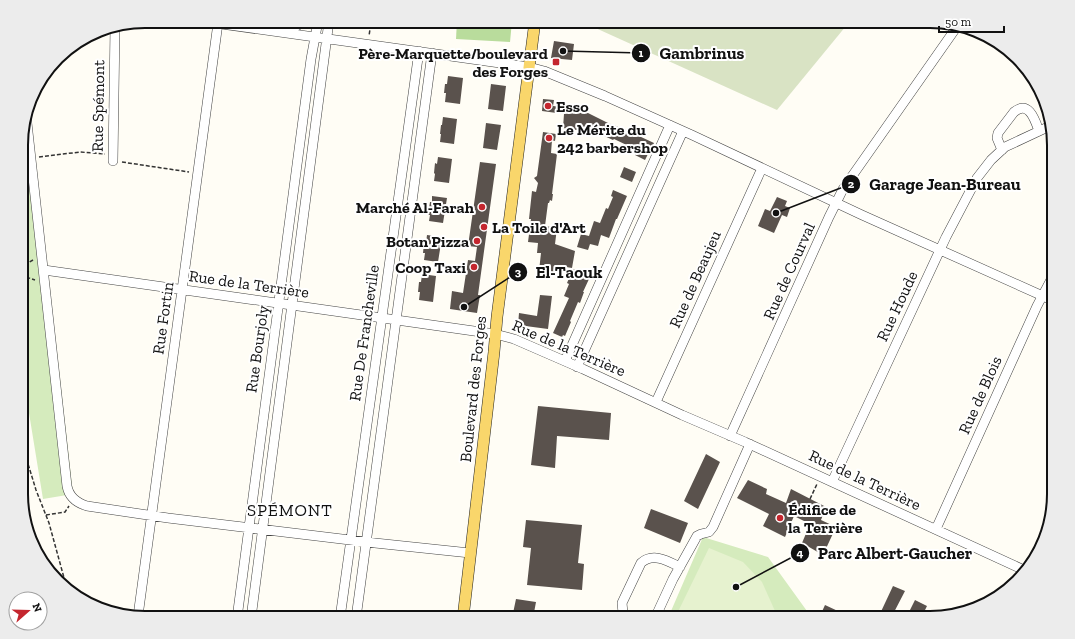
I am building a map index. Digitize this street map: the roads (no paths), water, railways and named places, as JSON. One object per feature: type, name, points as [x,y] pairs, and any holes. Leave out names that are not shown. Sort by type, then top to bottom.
[{"type":"main road","name":"Boulevard des Forges","points":[[464,611],[495,334],[534,28]]},
{"type":"street","name":"Rue Fortin","points":[[139,611],[217,28]]},
{"type":"street","points":[[254,28],[529,67],[544,71],[580,85],[670,125],[836,203],[1047,298]]},
{"type":"street","points":[[275,31],[290,28]]},
{"type":"street","name":"Rue Bourjoly","points":[[238,611],[311,59],[317,28]]},
{"type":"street","name":"Rue Bourjoly","points":[[252,611],[328,28]]},
{"type":"street","name":"Rue de Courval","points":[[730,436],[843,189],[954,31]]},
{"type":"street","name":"Rue Spémont","points":[[113,161],[115,32]]},
{"type":"street","name":"Rue De Francheville","points":[[341,611],[419,51]]},
{"type":"street","name":"Rue De Francheville","points":[[357,611],[432,53]]},
{"type":"street","points":[[1002,150],[997,138],[998,134],[1017,109],[1024,108],[1031,112],[1039,131]]},
{"type":"street","points":[[565,361],[670,125]]},
{"type":"street","name":"Rue Houde","points":[[832,482],[940,250],[977,178],[991,160],[1002,150],[1046,128]]},
{"type":"street","points":[[577,367],[683,131]]},
{"type":"street","points":[[29,136],[67,486],[69,493],[74,499],[87,506],[151,516],[470,553]]},
{"type":"street","name":"Rue de Beaujeu","points":[[656,402],[762,168]]},
{"type":"street","name":"Rue de la Terrière","points":[[44,270],[495,334],[514,339],[750,444],[1020,568]]},
{"type":"street","name":"Rue de Blois","points":[[936,529],[1047,288]]},
{"type":"street","points":[[658,611],[697,536],[709,532],[713,527],[750,444]]},
{"type":"street","points":[[623,611],[622,603],[641,563],[655,557],[680,567]]},
{"type":"place","name":"Gambrinus","points":[[563,51]]},
{"type":"place","name":"Père-Marquette/boulevard des Forges","points":[[556,62]]},
{"type":"place","name":"Esso","points":[[548,106]]},
{"type":"place","name":"Le Mérite du 242 barbershop","points":[[549,138]]},
{"type":"place","name":"Marché Al-Farah","points":[[482,207]]},
{"type":"place","name":"Garage Jean-Bureau","points":[[776,213]]},
{"type":"place","name":"La Toile d'Art","points":[[484,227]]},
{"type":"place","name":"Botan Pizza","points":[[477,241]]},
{"type":"place","name":"Coop Taxi","points":[[474,267]]},
{"type":"place","name":"El-Taouk","points":[[464,307]]},
{"type":"place","name":"Édifice de la Terrière","points":[[780,518]]},
{"type":"place","name":"Parc Albert-Gaucher","points":[[736,587]]},
{"type":"district","name":"SPÉMONT","points":[[290,510]]}]
